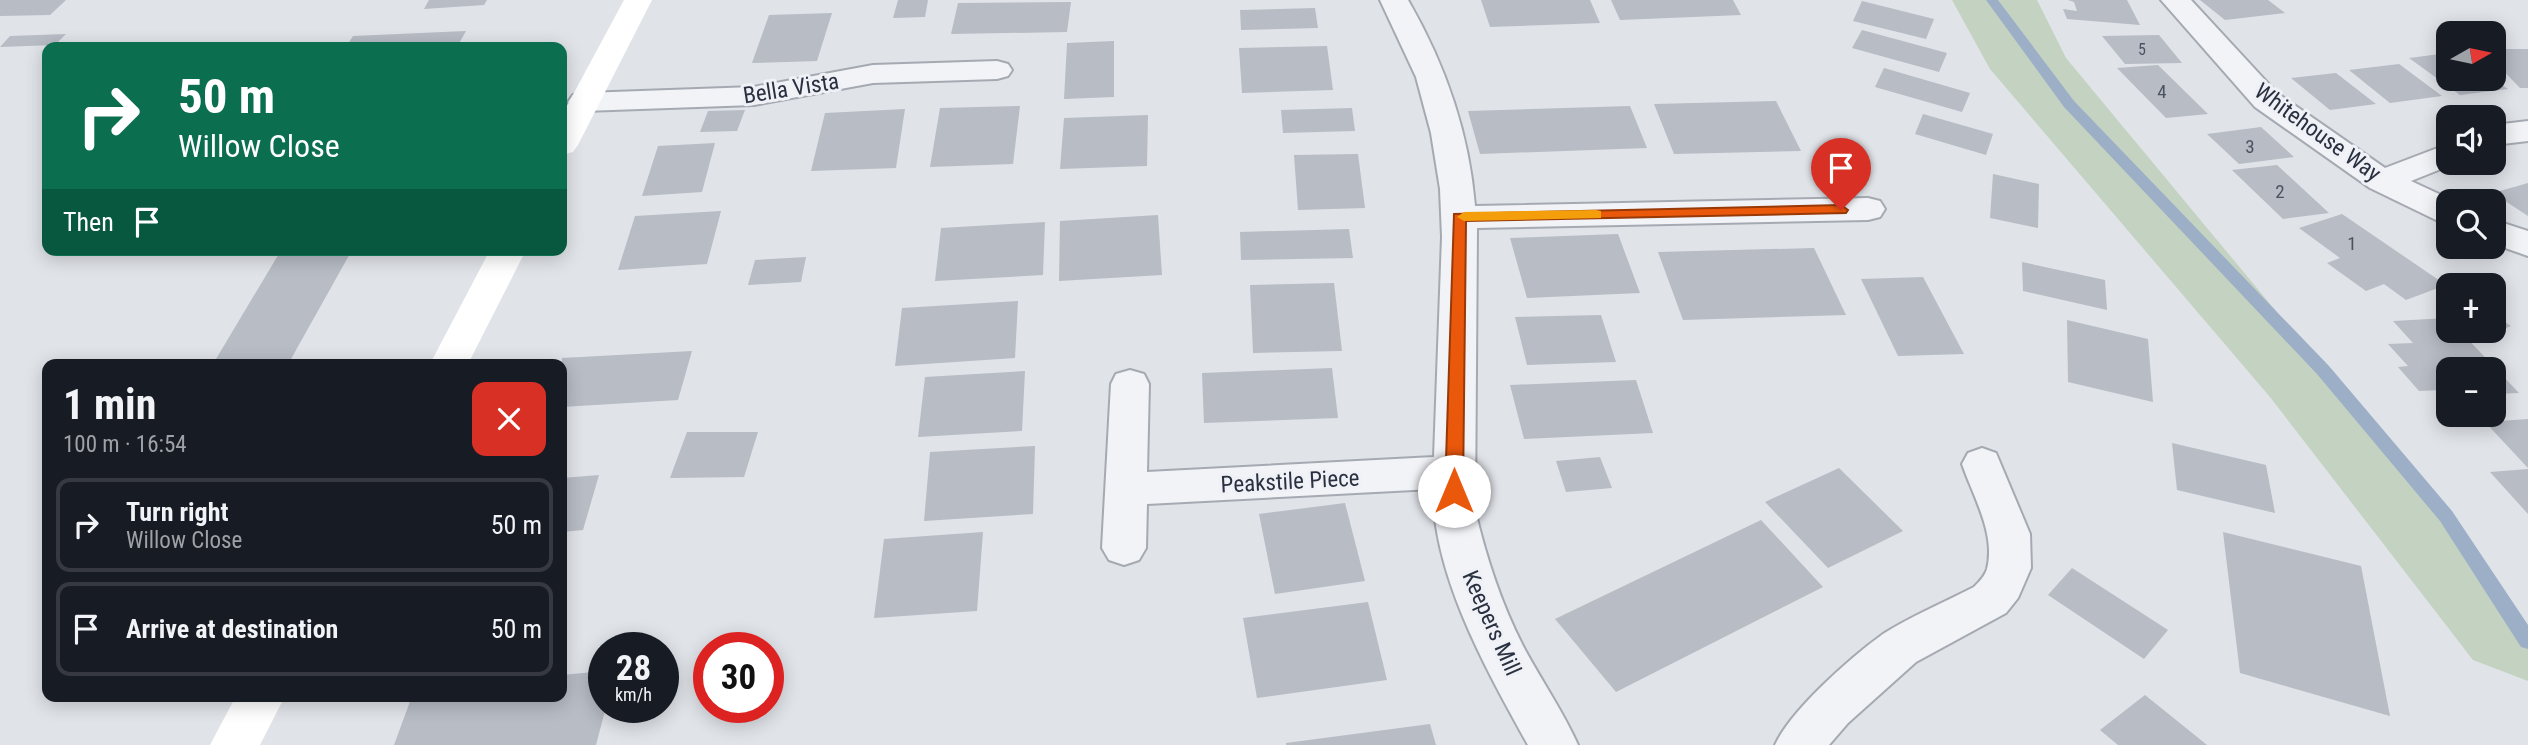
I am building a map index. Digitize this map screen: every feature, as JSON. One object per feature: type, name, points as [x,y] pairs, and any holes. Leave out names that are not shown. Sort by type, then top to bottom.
[{"type":"street","points":[[567,135],[638,0]]},
{"type":"street","name":"Keepers Mill","points":[[1394,0],[1416,41],[1444,122],[1459,217],[1454,510],[1461,550],[1476,596],[1497,643],[1554,745]]},
{"type":"street","name":"Whitehouse Way","points":[[2175,0],[2266,100],[2382,181],[2436,206]]},
{"type":"street","name":"Bella Vista","points":[[584,102],[754,96],[873,74],[997,70]]},
{"type":"street","points":[[2506,134],[2528,131]]},
{"type":"street","points":[[2382,181],[2436,159]]},
{"type":"street","points":[[1459,217],[1868,209]]},
{"type":"street","points":[[2506,236],[2528,244]]},
{"type":"street","points":[[452,359],[505,256]]},
{"type":"street","points":[[1124,548],[1130,384]]},
{"type":"street","points":[[1799,745],[1831,708],[1900,648],[1990,600],[2002,585],[2009,568],[2009,534],[1982,464]]},
{"type":"street","name":"Peakstile Piece","points":[[1127,489],[1454,472]]},
{"type":"street","points":[[234,745],[259,702]]},
{"type":"green space","points":[[1952,0],[2037,0],[2066,58],[2446,516],[2528,641],[2528,681],[2473,660],[2270,397],[1990,69]]},
{"type":"building","points":[[0,0],[66,0],[50,15],[0,16]]},
{"type":"building","points":[[429,0],[487,0],[484,5],[424,9]]},
{"type":"building","points":[[898,0],[928,0],[925,17],[893,18]]},
{"type":"building","points":[[1481,0],[1590,0],[1600,23],[1490,27]]},
{"type":"building","points":[[1611,0],[1733,0],[1741,15],[1620,20]]},
{"type":"building","points":[[2068,0],[2127,0],[2140,25],[2067,19],[2063,9],[2077,11],[2074,2]]},
{"type":"building","points":[[2200,0],[2268,0],[2285,13],[2225,20]]},
{"type":"building","points":[[1862,1],[1934,19],[1926,39],[1853,21]]},
{"type":"building","points":[[1071,2],[1067,32],[951,34],[958,3]]},
{"type":"building","points":[[1315,8],[1318,28],[1241,30],[1240,10]]},
{"type":"building","points":[[832,13],[817,61],[752,63],[769,15]]},
{"type":"building","points":[[1862,30],[1947,53],[1939,72],[1852,48]]},
{"type":"building","points":[[466,31],[460,42],[349,42],[353,36]]},
{"type":"building","points":[[66,34],[58,42],[42,42],[42,45],[0,47],[10,36]]},
{"type":"building","points":[[2159,35],[2182,63],[2125,64],[2102,36]]},
{"type":"building","points":[[1114,41],[1114,97],[1064,99],[1067,43]]},
{"type":"building","points":[[1327,46],[1333,90],[1242,93],[1239,48]]},
{"type":"building","points":[[2506,49],[2528,49],[2528,88],[2520,88],[2506,73]]},
{"type":"building","points":[[2436,55],[2436,78],[2409,58]]},
{"type":"building","points":[[2399,64],[2442,96],[2390,103],[2349,70]]},
{"type":"building","points":[[2158,65],[2208,114],[2166,118],[2117,68]]},
{"type":"building","points":[[1884,68],[1970,93],[1962,112],[1875,87]]},
{"type":"building","points":[[2336,73],[2376,104],[2330,110],[2291,78]]},
{"type":"building","points":[[2454,91],[2492,91],[2460,95]]},
{"type":"building","points":[[1776,101],[1801,151],[1674,154],[1654,104]]},
{"type":"building","points":[[1020,106],[1013,164],[930,167],[940,108]]},
{"type":"building","points":[[1630,106],[1647,148],[1480,154],[1468,111]]},
{"type":"building","points":[[1352,108],[1355,131],[1283,133],[1281,110]]},
{"type":"building","points":[[905,109],[896,168],[811,171],[825,113]]},
{"type":"building","points":[[745,110],[737,131],[700,132],[708,111]]},
{"type":"building","points":[[1923,114],[1993,134],[1986,155],[1915,134]]},
{"type":"building","points":[[1148,115],[1147,166],[1060,169],[1064,118]]},
{"type":"building","points":[[2261,127],[2294,157],[2239,164],[2207,134]]},
{"type":"building","points":[[715,143],[702,192],[642,196],[658,146]]},
{"type":"building","points":[[1358,154],[1365,208],[1298,210],[1294,155]]},
{"type":"building","points":[[2277,165],[2329,213],[2283,219],[2232,170]]},
{"type":"building","points":[[1993,174],[2039,184],[2038,228],[1990,218]]},
{"type":"building","points":[[2528,183],[2528,216],[2506,202],[2506,189]]},
{"type":"building","points":[[721,211],[707,264],[618,270],[635,216]]},
{"type":"building","points":[[2342,214],[2436,278],[2436,289],[2406,300],[2384,284],[2366,291],[2327,263],[2340,258],[2299,228]]},
{"type":"building","points":[[1158,215],[1162,275],[1059,281],[1060,221]]},
{"type":"building","points":[[1045,222],[1043,275],[935,281],[941,228]]},
{"type":"building","points":[[1349,229],[1353,258],[1241,260],[1240,232]]},
{"type":"building","points":[[1618,234],[1640,293],[1527,298],[1510,238]]},
{"type":"building","points":[[1814,248],[1846,315],[1683,320],[1658,252]]},
{"type":"building","points":[[278,256],[349,256],[291,359],[216,359]]},
{"type":"building","points":[[806,257],[801,282],[748,285],[755,260]]},
{"type":"building","points":[[2022,262],[2105,280],[2107,310],[2023,291]]},
{"type":"building","points":[[1923,277],[1964,354],[1898,356],[1861,279]]},
{"type":"building","points":[[1334,283],[1342,351],[1253,353],[1250,285]]},
{"type":"building","points":[[1018,301],[1015,358],[895,366],[902,308]]},
{"type":"building","points":[[1601,315],[1616,362],[1527,365],[1515,317]]},
{"type":"building","points":[[2436,319],[2436,343],[2471,343],[2485,357],[2436,357],[2436,390],[2419,391],[2398,367],[2408,366],[2388,344],[2413,343],[2393,321]]},
{"type":"building","points":[[2067,320],[2148,339],[2153,402],[2068,382]]},
{"type":"building","points":[[692,351],[678,400],[567,407],[567,359],[562,358]]},
{"type":"building","points":[[1332,368],[1338,418],[1204,423],[1202,373]]},
{"type":"building","points":[[1025,371],[1022,431],[918,437],[925,377]]},
{"type":"building","points":[[2506,379],[2519,393],[2506,394]]},
{"type":"building","points":[[1636,380],[1653,433],[1524,439],[1510,385]]},
{"type":"building","points":[[2528,419],[2528,468],[2490,427],[2506,427],[2506,421]]},
{"type":"building","points":[[687,432],[758,432],[744,477],[670,478]]},
{"type":"building","points":[[2172,443],[2266,465],[2275,513],[2177,490]]},
{"type":"building","points":[[1035,446],[1033,514],[924,521],[930,452]]},
{"type":"building","points":[[1600,457],[1612,488],[1566,492],[1556,461]]},
{"type":"building","points":[[1839,468],[1903,531],[1828,568],[1765,502]]},
{"type":"building","points":[[2528,469],[2528,514],[2490,472]]},
{"type":"building","points":[[599,475],[583,530],[567,532],[567,478]]},
{"type":"building","points":[[1345,503],[1365,581],[1275,594],[1259,514]]},
{"type":"building","points":[[1761,520],[1823,587],[1616,692],[1555,619]]},
{"type":"building","points":[[983,532],[977,611],[874,618],[884,539]]},
{"type":"building","points":[[2223,532],[2361,566],[2390,716],[2240,673]]},
{"type":"building","points":[[2072,568],[2168,630],[2144,659],[2048,595]]},
{"type":"building","points":[[1368,602],[1387,680],[1257,698],[1243,618]]},
{"type":"building","points":[[588,673],[588,723],[602,723],[596,745],[394,745],[410,702],[567,702],[567,675]]},
{"type":"building","points":[[2145,695],[2207,745],[2118,745],[2100,730]]},
{"type":"building","points":[[1430,724],[1436,745],[1286,745],[1286,743]]},
{"type":"waterway","points":[[1992,0],[2069,104],[2323,370],[2446,516],[2528,641]]},
{"type":"slow traffic","points":[[1464,217],[1596,214]]},
{"type":"route","points":[[1454,491],[1459,217],[1841,210]]}]
